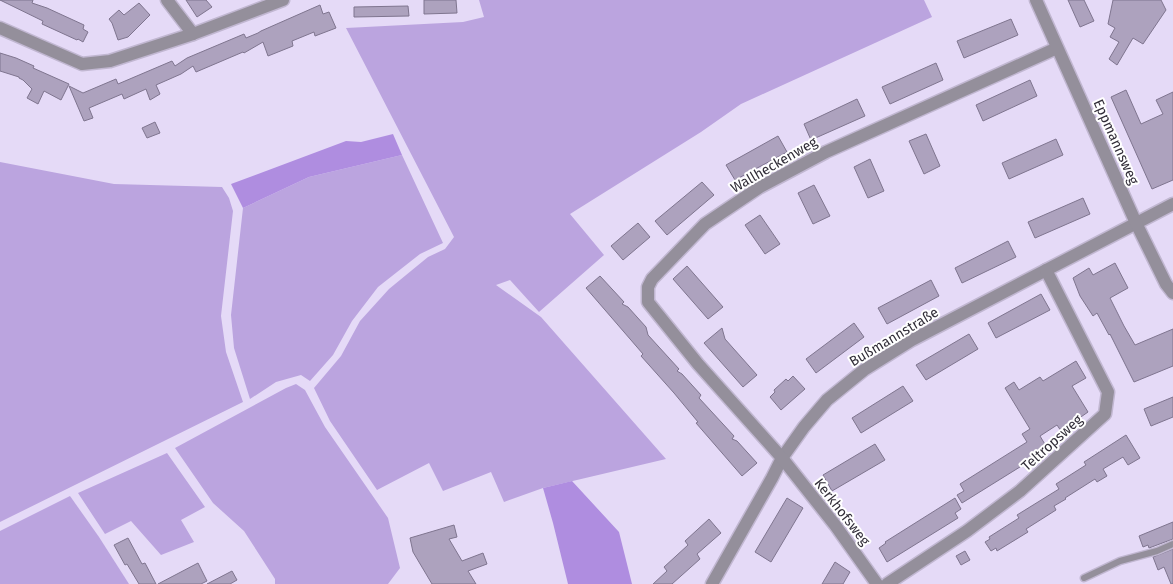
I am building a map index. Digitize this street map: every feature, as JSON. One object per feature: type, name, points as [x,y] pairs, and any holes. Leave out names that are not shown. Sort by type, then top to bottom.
[{"type":"street","points":[[167,0],[193,34]]},
{"type":"street","points":[[0,28],[82,64],[110,61],[193,34],[283,0]]},
{"type":"street","name":"Eppmannsweg","points":[[1036,0],[1136,223],[1166,284],[1173,293]]},
{"type":"street","name":"Wallheckenweg","points":[[782,458],[698,364],[648,302],[648,286],[652,279],[705,224],[760,187],[826,152],[1058,48]]},
{"type":"street","name":"Bußmannstraße","points":[[712,584],[782,458],[804,427],[827,400],[864,370],[912,340],[1173,204]]},
{"type":"street","name":"Teltropsweg","points":[[887,584],[967,532],[1020,491],[1105,414],[1108,392],[1046,270]]},
{"type":"street","name":"Kerkhofsweg","points":[[782,458],[835,525],[877,584]]},
{"type":"lane","points":[[1084,578],[1120,561],[1157,551],[1173,544]]},
{"type":"shaded area","points":[[479,0],[924,0],[932,17],[741,104],[701,132],[570,214],[604,255],[539,312],[510,280],[496,285],[541,317],[666,459],[543,488],[504,502],[491,472],[443,491],[429,463],[377,490],[330,421],[314,388],[341,356],[360,321],[389,289],[428,257],[445,249],[454,237],[346,28],[463,22],[484,17]]},
{"type":"shaded area","points":[[393,134],[402,155],[309,177],[243,208],[231,184],[346,141],[361,142]]},
{"type":"shaded area","points":[[402,155],[443,243],[420,254],[378,287],[352,321],[333,355],[310,381],[301,375],[276,382],[250,399],[234,348],[231,315],[243,208],[309,177]]},
{"type":"shaded area","points":[[0,162],[114,184],[222,187],[229,198],[233,211],[221,316],[226,352],[243,402],[0,522]]},
{"type":"shaded area","points":[[296,384],[305,390],[325,427],[388,518],[400,568],[388,584],[275,584],[275,579],[244,531],[213,503],[175,448]]},
{"type":"shaded area","points":[[167,453],[205,507],[181,520],[194,542],[161,555],[131,521],[105,534],[78,493]]},
{"type":"shaded area","points":[[572,481],[619,532],[632,584],[568,584],[543,488]]},
{"type":"shaded area","points":[[70,496],[129,584],[0,584],[0,531]]},
{"type":"building","points":[[0,0],[33,0],[32,3],[84,25],[83,29],[88,32],[83,42],[77,40],[42,24],[43,21]]},
{"type":"building","points":[[186,0],[206,0],[212,7],[197,17]]},
{"type":"building","points":[[424,0],[456,0],[457,13],[424,14]]},
{"type":"building","points":[[1068,0],[1084,0],[1094,21],[1080,27]]},
{"type":"building","points":[[1113,0],[1161,0],[1166,10],[1143,44],[1133,38],[1117,65],[1109,59],[1119,42],[1110,37],[1115,28],[1108,24]]},
{"type":"building","points":[[139,3],[150,15],[128,37],[118,40],[109,19],[119,10],[124,15]]},
{"type":"building","points":[[320,5],[323,14],[329,12],[336,28],[315,36],[314,32],[292,41],[293,46],[268,56],[263,42],[244,53],[196,72],[193,66],[181,74],[156,85],[160,94],[150,100],[146,89],[124,99],[122,94],[89,108],[93,118],[84,121],[69,86],[83,93],[116,79],[118,84],[172,61],[175,66],[187,58],[244,34],[246,38]]},
{"type":"building","points":[[408,6],[409,16],[354,17],[354,7]]},
{"type":"building","points":[[1011,19],[1018,35],[964,58],[957,41]]},
{"type":"building","points":[[0,53],[34,66],[33,68],[69,84],[61,100],[44,91],[38,104],[27,98],[32,89],[23,80],[0,71]]},
{"type":"building","points":[[936,63],[943,80],[890,104],[882,87]]},
{"type":"building","points":[[1030,80],[1037,96],[983,121],[976,105]]},
{"type":"building","points":[[1126,90],[1141,124],[1163,114],[1156,100],[1173,92],[1173,180],[1152,189],[1111,97]]},
{"type":"building","points":[[857,99],[865,116],[811,140],[804,124]]},
{"type":"building","points":[[155,122],[160,133],[147,138],[142,128]]},
{"type":"building","points":[[926,134],[940,166],[924,174],[909,141]]},
{"type":"building","points":[[778,136],[787,152],[735,180],[726,165]]},
{"type":"building","points":[[1056,139],[1063,155],[1009,179],[1002,163]]},
{"type":"building","points":[[870,159],[884,191],[868,198],[854,167]]},
{"type":"building","points":[[702,182],[714,195],[667,235],[655,221]]},
{"type":"building","points":[[814,185],[830,216],[813,224],[798,193]]},
{"type":"building","points":[[1083,198],[1090,214],[1035,238],[1028,222]]},
{"type":"building","points":[[760,215],[780,244],[765,254],[745,225]]},
{"type":"building","points":[[638,223],[650,237],[623,260],[611,246]]},
{"type":"building","points":[[1008,241],[1016,257],[962,283],[955,268]]},
{"type":"building","points":[[1115,263],[1128,288],[1110,298],[1135,345],[1173,329],[1173,366],[1134,382],[1110,334],[1097,313],[1093,316],[1080,296],[1073,278],[1089,268],[1093,275]]},
{"type":"building","points":[[687,266],[723,307],[708,319],[673,279]]},
{"type":"building","points":[[600,276],[624,302],[622,304],[628,307],[646,327],[648,335],[679,369],[677,371],[701,395],[699,398],[734,436],[732,439],[737,441],[757,463],[742,476],[641,356],[643,354],[586,288]]},
{"type":"building","points":[[931,280],[939,296],[887,324],[878,308]]},
{"type":"building","points":[[1041,294],[1050,310],[996,338],[988,323]]},
{"type":"building","points":[[854,323],[864,337],[816,373],[806,359]]},
{"type":"building","points":[[722,328],[725,339],[757,375],[743,387],[704,343]]},
{"type":"building","points":[[969,334],[978,349],[926,380],[916,365]]},
{"type":"building","points":[[1076,361],[1086,378],[1072,386],[1088,412],[1061,431],[1057,425],[1040,436],[1046,446],[1034,454],[1036,457],[962,503],[957,495],[964,491],[960,484],[1027,442],[1022,434],[1030,429],[1005,388],[1014,382],[1019,390],[1040,377],[1043,381]]},
{"type":"building","points":[[793,376],[805,389],[781,410],[770,397],[775,392],[774,390],[786,379],[788,381]]},
{"type":"building","points":[[903,386],[913,401],[861,433],[852,418]]},
{"type":"building","points":[[1173,397],[1173,417],[1151,426],[1144,409]]},
{"type":"building","points":[[1126,435],[1140,458],[1128,465],[1123,457],[1103,469],[1107,476],[1097,482],[1095,479],[1065,498],[1054,506],[1056,510],[1026,529],[1028,532],[997,551],[996,548],[991,551],[985,542],[990,539],[989,537],[1019,518],[1017,515],[1059,489],[1056,484],[1086,465],[1084,462]]},
{"type":"building","points":[[875,444],[885,460],[832,491],[823,475]]},
{"type":"building","points":[[787,498],[803,508],[771,562],[755,552]]},
{"type":"building","points":[[955,498],[961,509],[955,513],[958,518],[887,562],[879,548],[885,542]]},
{"type":"building","points":[[709,519],[721,533],[697,554],[700,559],[672,584],[653,584],[667,571],[664,567],[688,545],[685,541]]},
{"type":"building","points":[[1173,522],[1173,539],[1149,548],[1148,545],[1143,547],[1139,536]]},
{"type":"building","points":[[454,525],[457,537],[449,539],[462,561],[483,553],[487,564],[468,571],[476,584],[432,584],[413,552],[410,538]]},
{"type":"building","points":[[128,538],[142,564],[145,563],[156,584],[139,584],[127,564],[125,565],[114,545]]},
{"type":"building","points":[[1173,549],[1173,584],[1171,584],[1164,567],[1158,570],[1153,557]]},
{"type":"building","points":[[965,551],[970,560],[961,565],[956,556]]},
{"type":"building","points":[[835,562],[850,572],[843,584],[822,584]]},
{"type":"building","points":[[198,563],[207,581],[201,584],[158,584]]},
{"type":"building","points":[[232,571],[237,580],[230,584],[207,584]]}]
